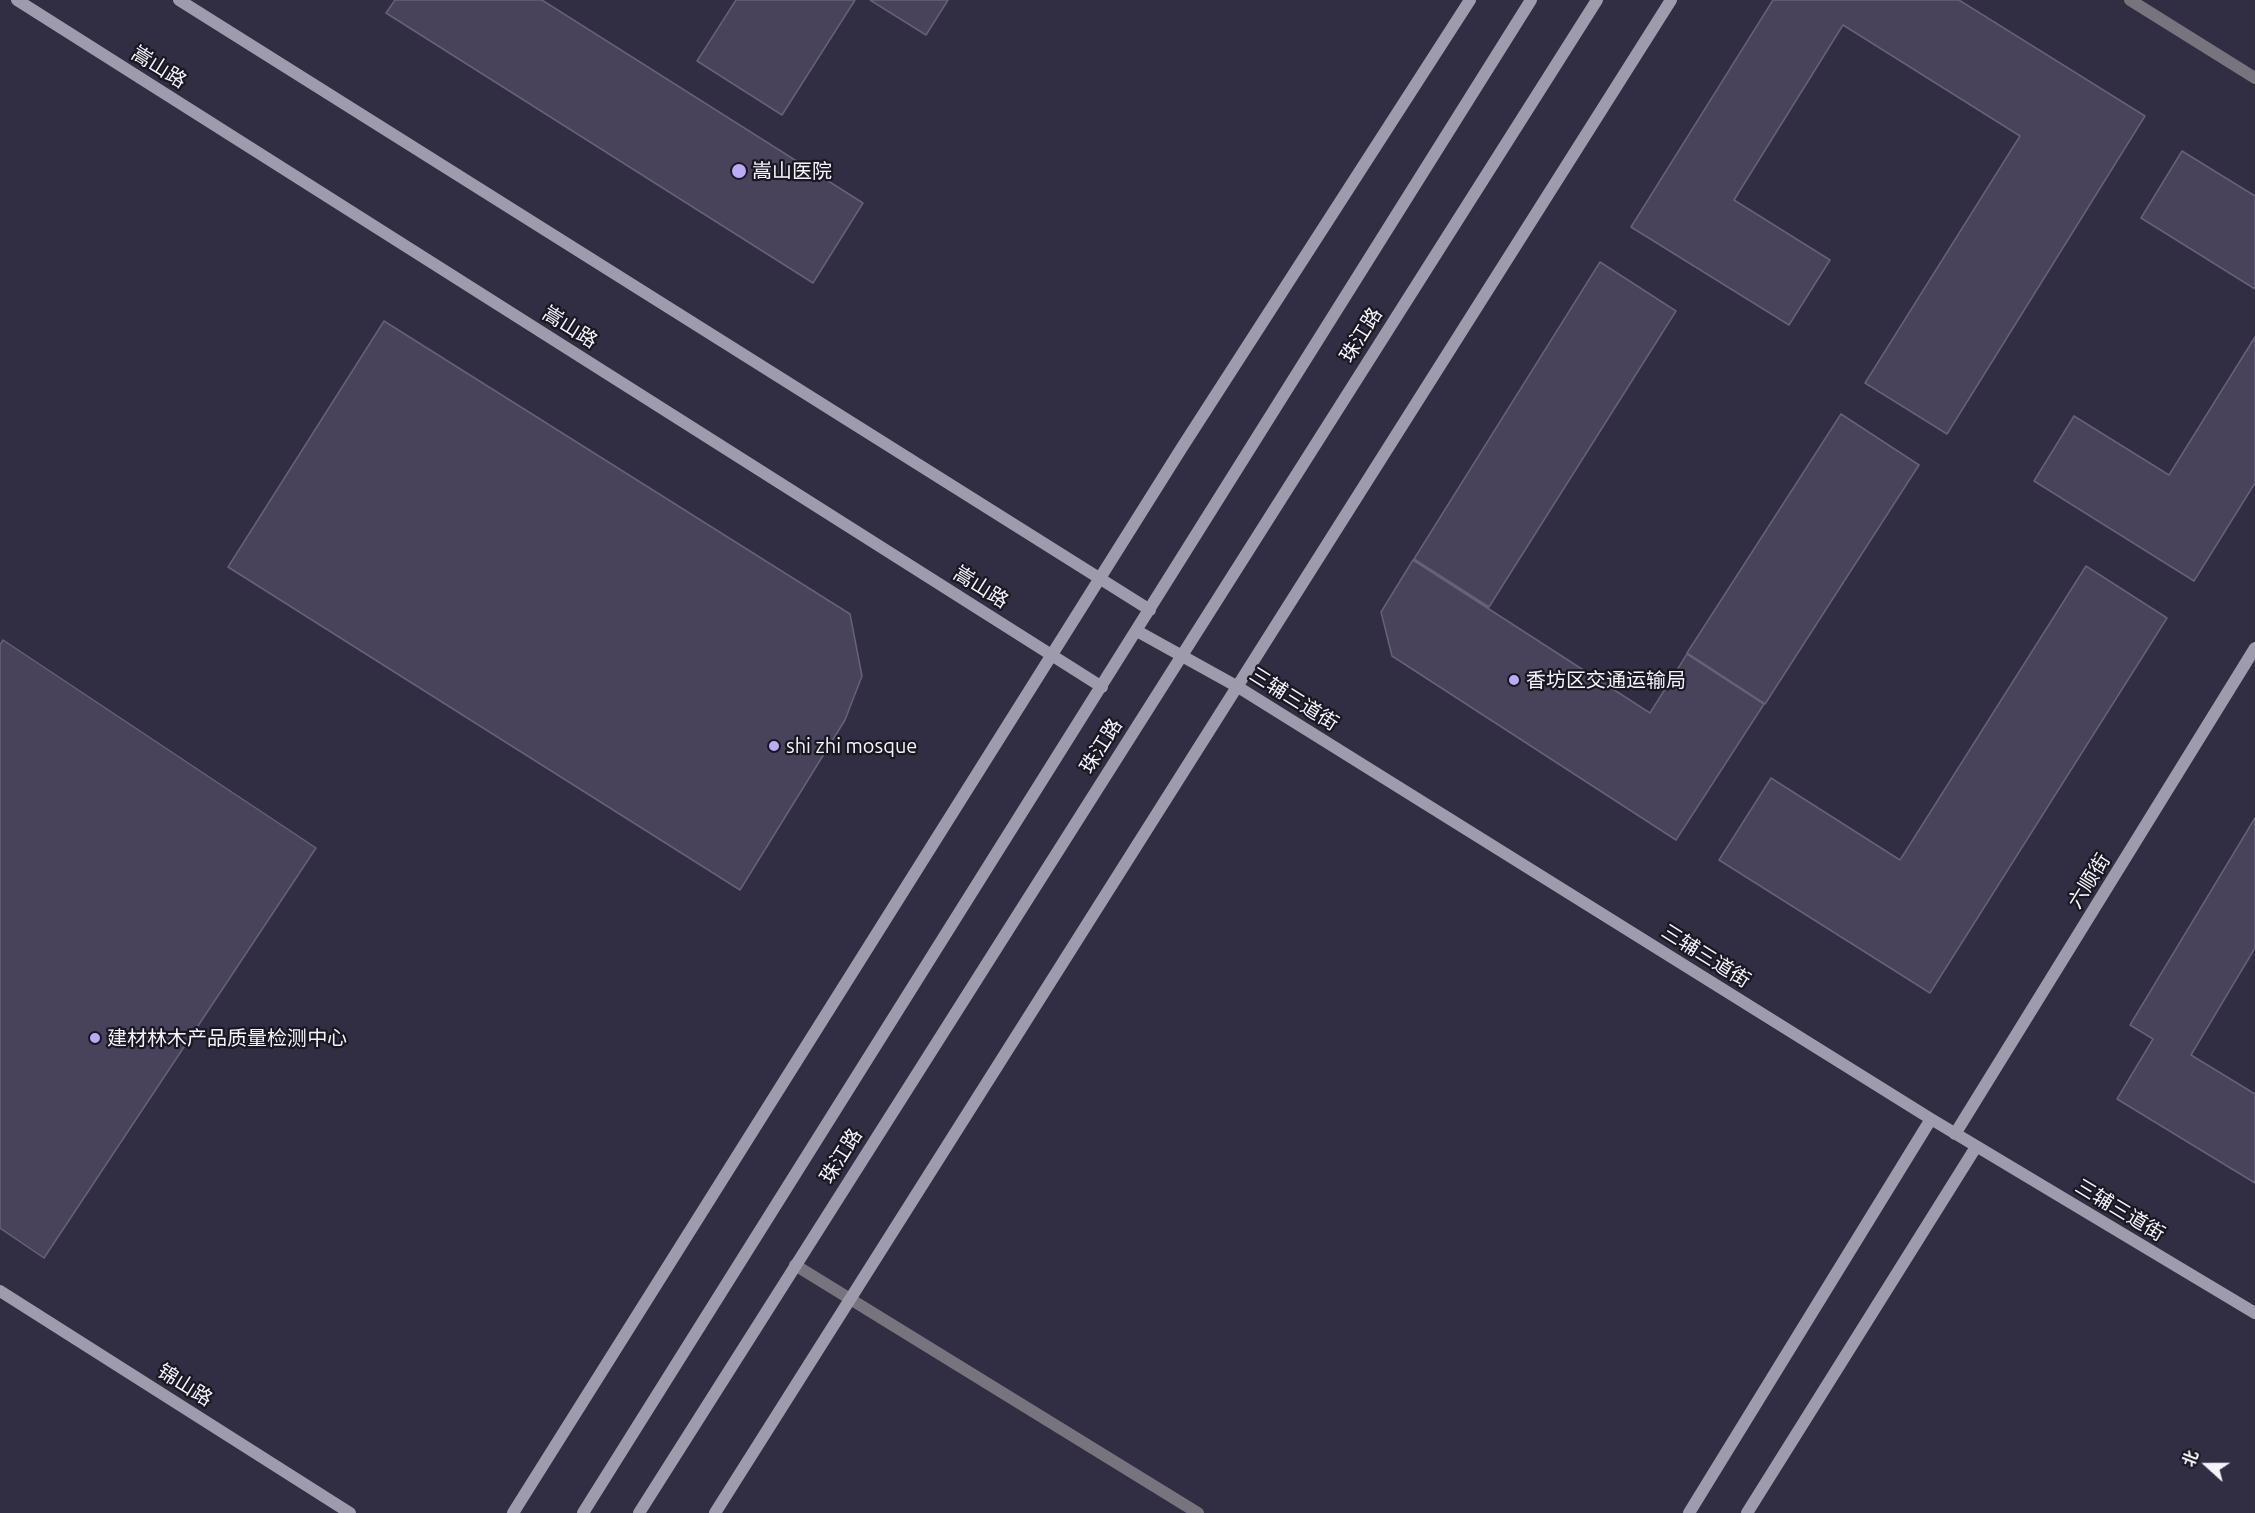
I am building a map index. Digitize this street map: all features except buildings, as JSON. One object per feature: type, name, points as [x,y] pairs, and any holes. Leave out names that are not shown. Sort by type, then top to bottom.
[{"type":"main road","name":"嵩山路","points":[[17,0],[1102,687]]},
{"type":"main road","points":[[179,0],[1150,610]]},
{"type":"main road","points":[[513,1513],[1100,579],[1470,0]]},
{"type":"main road","name":"珠江路","points":[[584,1513],[1531,0]]},
{"type":"main road","name":"珠江路","points":[[639,1513],[1597,0]]},
{"type":"main road","points":[[715,1513],[1671,0]]},
{"type":"main road","name":"三辅三道街","points":[[1137,631],[1238,687],[1976,1147],[2255,1314]]},
{"type":"main road","name":"六顺街","points":[[1955,1134],[2255,648]]},
{"type":"main road","points":[[1689,1513],[1931,1119]]},
{"type":"main road","points":[[1747,1513],[1976,1147]]},
{"type":"main road","name":"锦山路","points":[[0,1291],[350,1513]]},
{"type":"street","points":[[2130,0],[2255,78]]},
{"type":"street","points":[[795,1265],[1198,1513]]},
{"type":"place","name":"嵩山医院","points":[[739,171]]},
{"type":"place","name":"香坊区交通运输局","points":[[1514,680]]},
{"type":"place","name":"shi zhi mosque","points":[[774,746]]},
{"type":"place","name":"建材林木产品质量检测中心","points":[[95,1038]]}]
